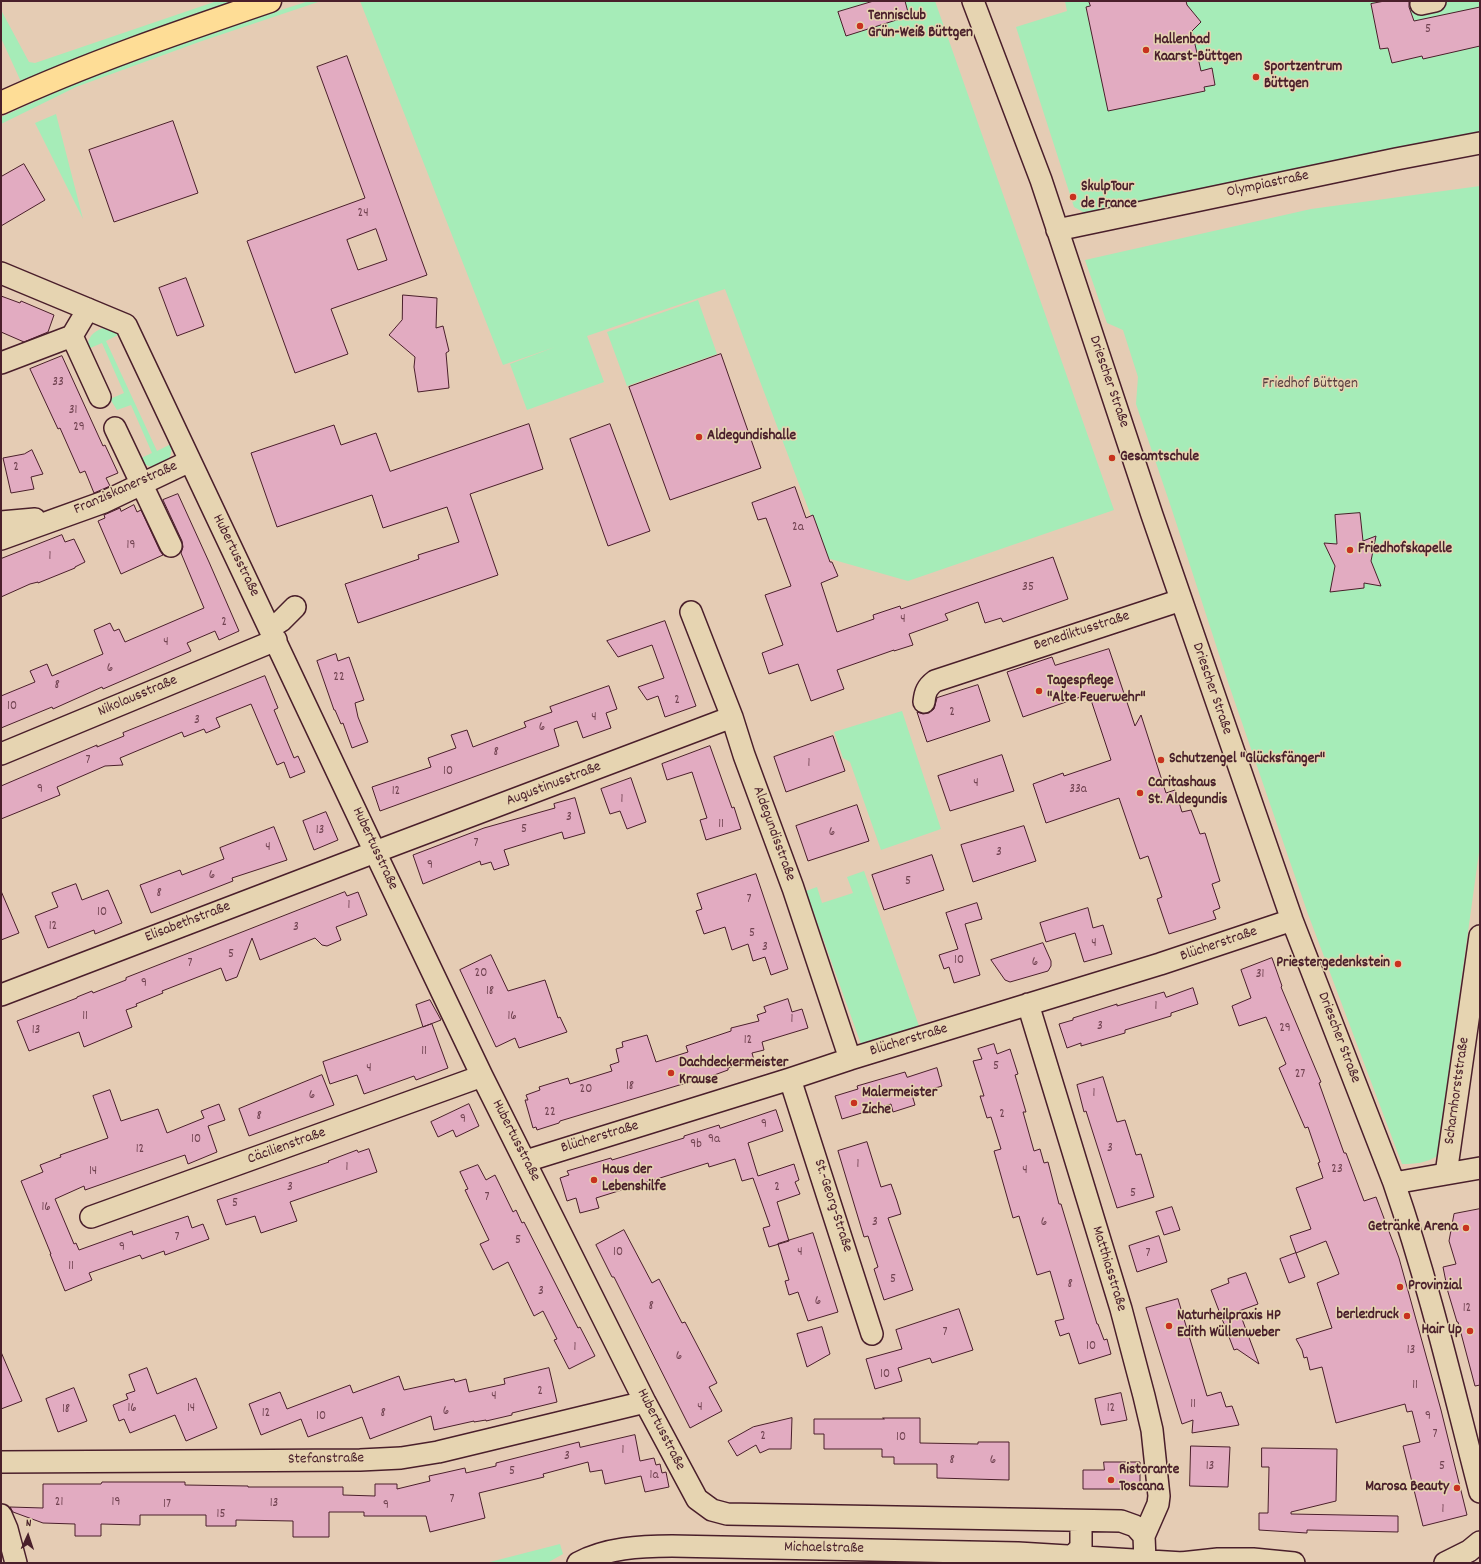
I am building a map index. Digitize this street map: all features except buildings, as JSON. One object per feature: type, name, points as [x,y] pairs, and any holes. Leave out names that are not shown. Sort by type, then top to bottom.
[{"type":"main road","points":[[1,103],[51,80],[151,42],[270,1]]},
{"type":"street","name":"Driescher Straße","points":[[973,1],[1041,180],[1181,600],[1292,920],[1394,1183],[1408,1223],[1445,1356],[1480,1492]]},
{"type":"street","name":"Olympiastraße","points":[[1057,230],[1389,160],[1480,143]]},
{"type":"street","name":"Hubertusstraße","points":[[1,273],[126,325],[482,1076],[526,1161],[645,1402],[697,1499],[704,1506],[727,1514],[1081,1521]]},
{"type":"street","points":[[1,363],[72,336],[88,309]]},
{"type":"street","points":[[72,336],[100,397]]},
{"type":"street","points":[[1,350],[35,351]]},
{"type":"street","points":[[115,428],[171,546]]},
{"type":"street","name":"Franziskanerstraße","points":[[1,539],[104,502],[190,461]]},
{"type":"street","name":"Franziskanerstraße","points":[[1,522],[62,517]]},
{"type":"street","name":"Benediktusstraße","points":[[924,702],[925,693],[930,685],[935,681],[1181,600]]},
{"type":"street","name":"Nikolausstraße","points":[[1,754],[273,634],[281,621],[294,607]]},
{"type":"street","name":"Aldegundisstraße","points":[[691,612],[732,718],[744,756],[794,893],[850,1059]]},
{"type":"street","name":"Augustinusstraße","points":[[375,852],[732,718]]},
{"type":"street","name":"Elisabethstraße","points":[[1,995],[375,852]]},
{"type":"street","name":"Blücherstraße","points":[[526,1161],[850,1059],[1160,964],[1292,920]]},
{"type":"street","name":"Scharnhorststraße","points":[[1446,1174],[1478,968],[1480,936]]},
{"type":"street","name":"Matthiasstraße","points":[[1028,1004],[1121,1309],[1151,1425],[1160,1496],[1144,1536]]},
{"type":"street","name":"Cäcilienstraße","points":[[91,1218],[482,1076]]},
{"type":"street","name":"St.-Georg-Straße","points":[[790,1079],[872,1334]]},
{"type":"street","points":[[1394,1183],[1480,1168]]},
{"type":"street","name":"Stefanstraße","points":[[1,1462],[360,1460],[401,1458],[438,1452],[645,1402]]},
{"type":"street","points":[[1,1515],[7,1530],[16,1563]]},
{"type":"street","points":[[1073,1556],[1080,1547],[1081,1521],[1121,1522],[1135,1526],[1144,1536],[1145,1560]]},
{"type":"street","name":"Michaelstraße","points":[[578,1563],[612,1552],[650,1546],[1018,1553],[1182,1563],[1225,1559],[1253,1559],[1294,1563]]},
{"type":"street","points":[[1445,1563],[1476,1552]]},
{"type":"green space","points":[[217,1],[243,1],[22,84],[1,38],[1,10],[29,62],[35,63]]},
{"type":"green space","points":[[309,1],[321,1],[199,42],[76,87],[1,124],[1,117],[69,86],[193,38]]},
{"type":"green space","points":[[360,1],[935,1],[1114,510],[908,581],[827,558],[725,289],[587,336],[604,382],[527,410],[510,364],[555,347],[503,365]]},
{"type":"green space","name":"Sportzentrum Büttgen","points":[[1065,1],[1480,1],[1480,133],[1087,214],[1074,207],[1016,27],[1067,11]]},
{"type":"green space","points":[[56,114],[83,219],[35,123]]},
{"type":"green space","name":"Friedhof Büttgen","points":[[1480,186],[1480,845],[1437,1156],[1420,1163],[1402,1164],[1308,914],[1229,685],[1136,404],[1138,377],[1123,330],[1107,323],[1085,260],[1311,209]]},
{"type":"green space","points":[[698,300],[717,354],[627,386],[607,332]]},
{"type":"green space","points":[[103,328],[120,334],[106,341],[157,451],[171,444],[170,457],[161,465],[156,467],[150,466],[144,464],[139,459],[152,453],[131,405],[117,410],[110,399],[124,393],[102,343],[88,349],[91,336],[96,331]]},
{"type":"green space","points":[[902,711],[941,829],[881,850],[850,762],[843,758],[834,732]]},
{"type":"green space","points":[[864,871],[919,1026],[861,1044],[806,891],[817,887],[822,903],[853,893],[847,877]]},
{"type":"green space","points":[[560,1544],[563,1554],[547,1563],[486,1563]]},
{"type":"place","name":"Tennisclub Grün-Weiß Büttgen","points":[[860,26]]},
{"type":"place","name":"Hallenbad Kaarst-Büttgen","points":[[1146,50]]},
{"type":"place","name":"Sportzentrum Büttgen","points":[[1256,77]]},
{"type":"place","name":"SkulpTour de France","points":[[1073,197]]},
{"type":"place","name":"Aldegundishalle","points":[[699,437]]},
{"type":"place","name":"Gesamtschule","points":[[1112,458]]},
{"type":"place","name":"Friedhofskapelle","points":[[1350,550]]},
{"type":"place","name":"Tagespflege \"Alte Feuerwehr\"","points":[[1039,691]]},
{"type":"place","name":"Schutzengel \"Glücksfänger\"","points":[[1161,760]]},
{"type":"place","name":"Caritashaus St. Aldegundis","points":[[1140,793]]},
{"type":"place","name":"Priestergedenkstein","points":[[1398,964]]},
{"type":"place","name":"Dachdeckermeister Krause","points":[[671,1073]]},
{"type":"place","name":"Malermeister Ziche","points":[[854,1103]]},
{"type":"place","name":"Haus der Lebenshilfe","points":[[594,1180]]},
{"type":"place","name":"Getränke Arena","points":[[1466,1228]]},
{"type":"place","name":"Provinzial","points":[[1400,1287]]},
{"type":"place","name":"berle:druck","points":[[1407,1316]]},
{"type":"place","name":"Naturheilpraxis HP Edith Wüllenweber","points":[[1169,1326]]},
{"type":"place","name":"Hair Up","points":[[1470,1331]]},
{"type":"place","name":"Ristorante Toscana","points":[[1111,1480]]},
{"type":"place","name":"Marosa Beauty","points":[[1457,1488]]}]
